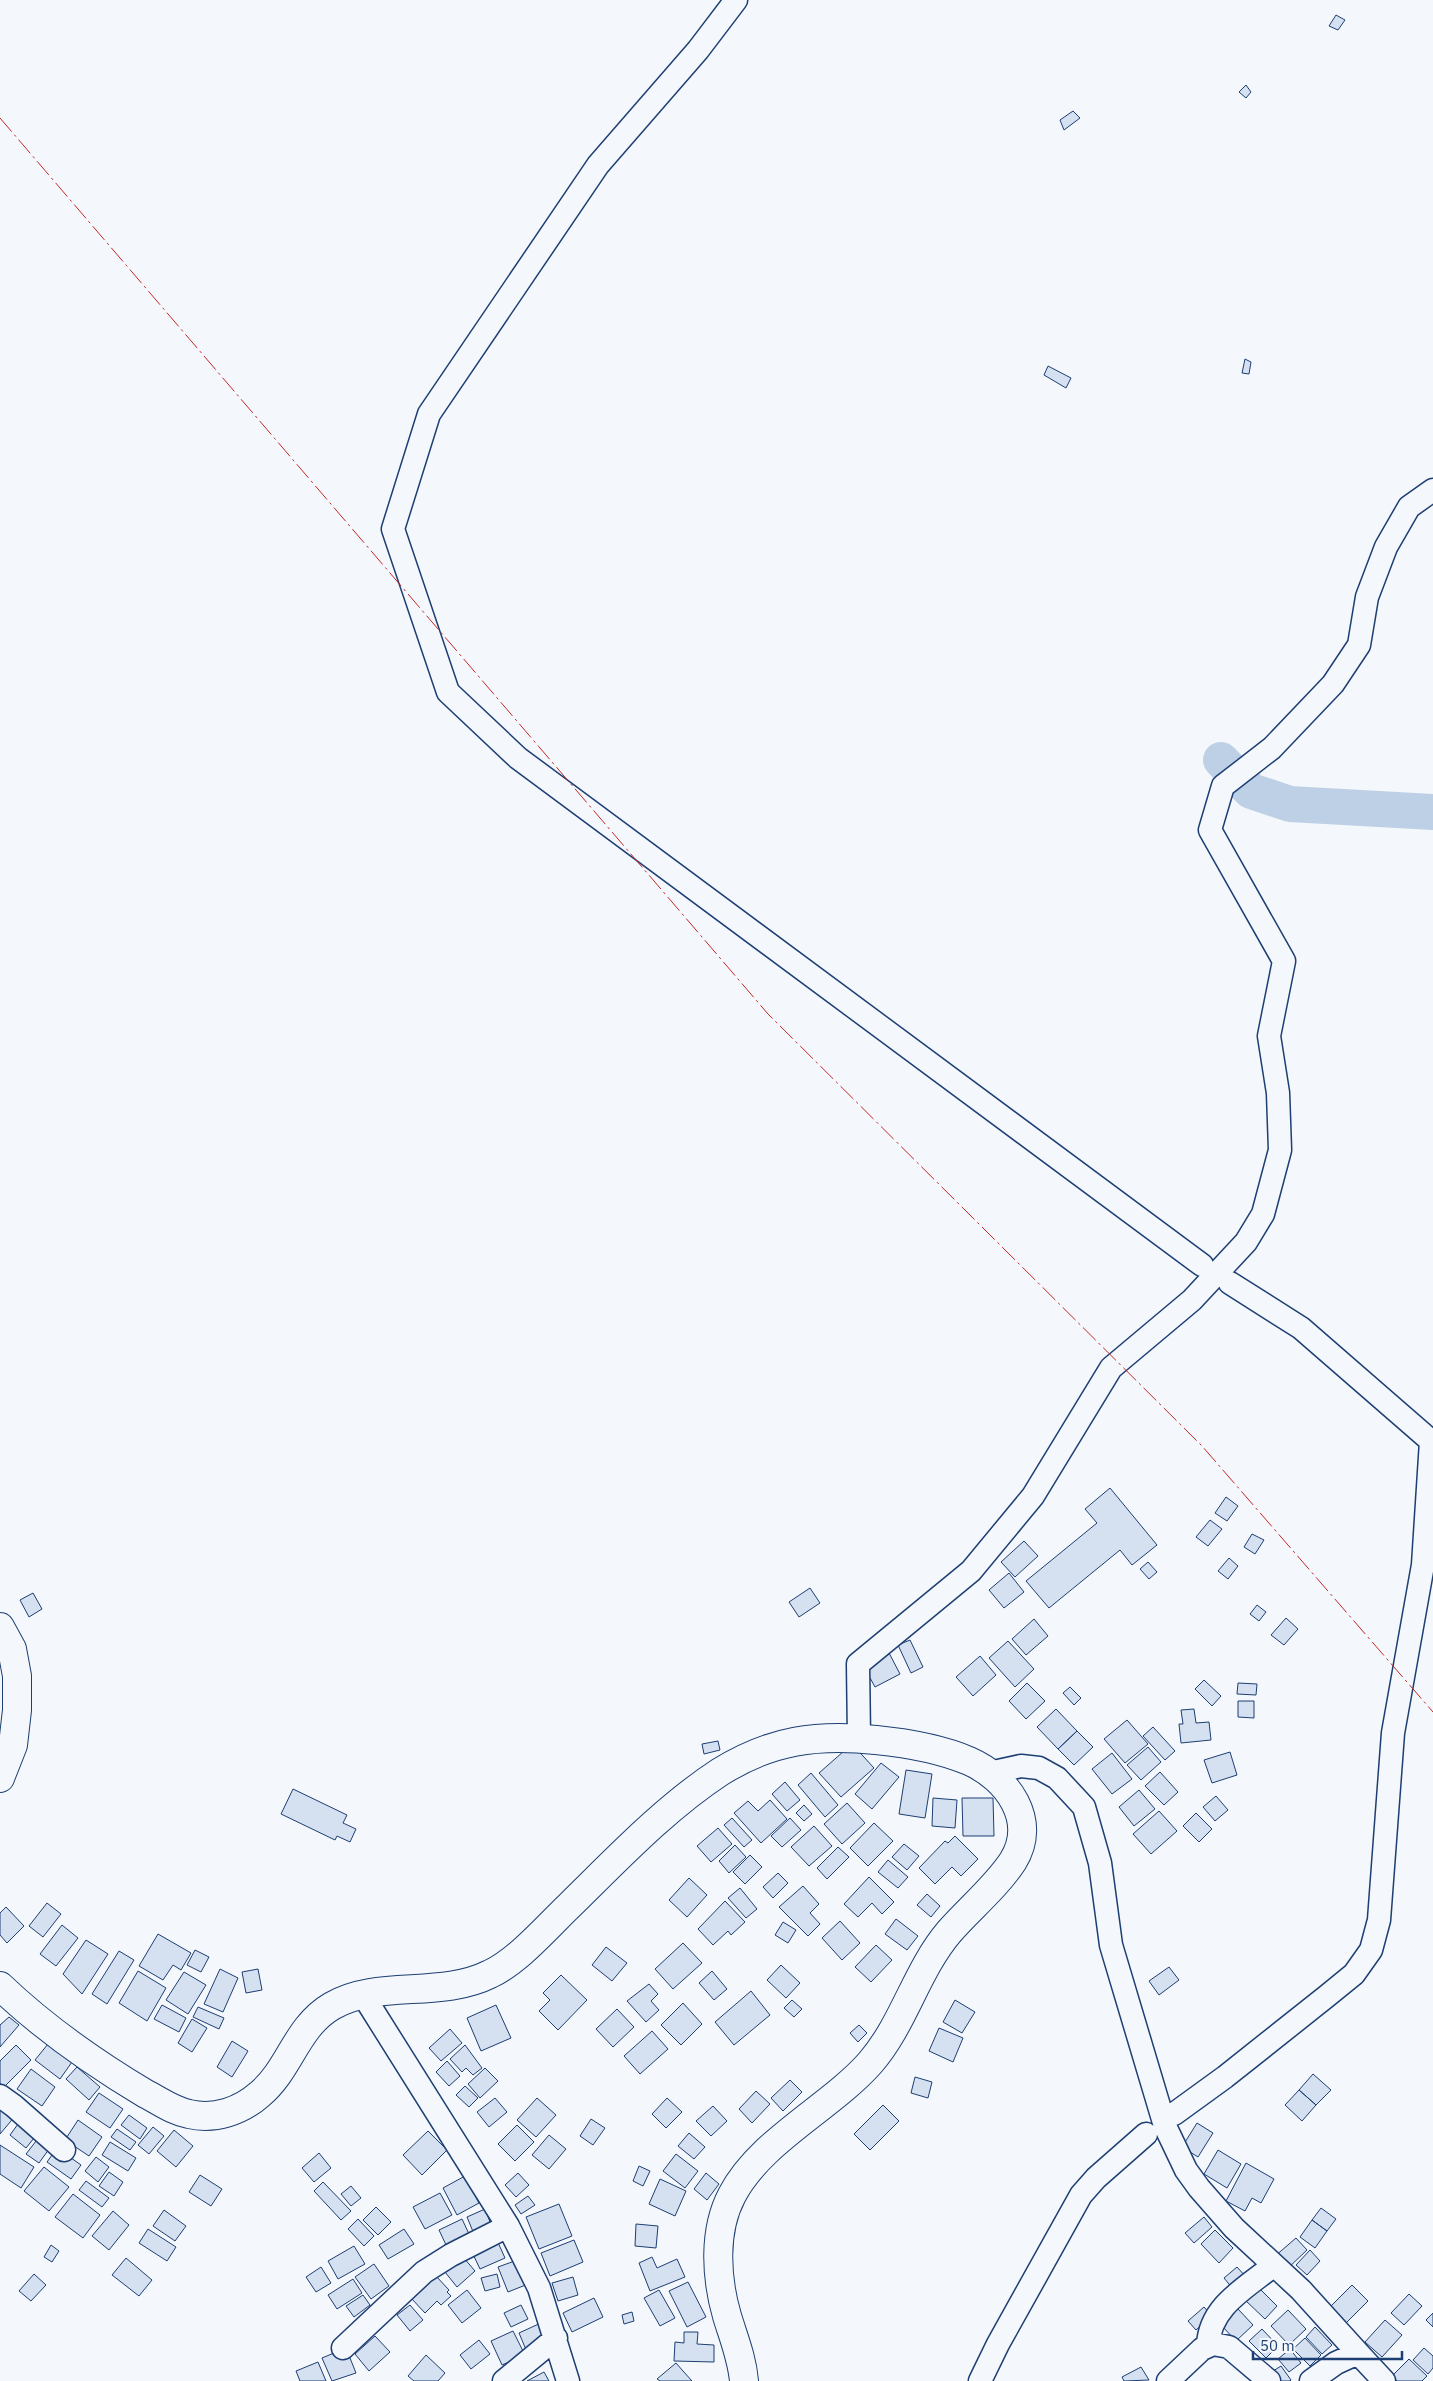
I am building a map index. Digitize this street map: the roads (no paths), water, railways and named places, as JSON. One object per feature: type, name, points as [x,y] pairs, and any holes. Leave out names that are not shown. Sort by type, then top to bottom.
[{"type":"highway","points":[[0,1627],[12,1649],[17,1676],[17,1710],[13,1745],[0,1778]]},
{"type":"highway","points":[[0,1986],[35,2017],[108,2071],[171,2108],[187,2114],[208,2116],[230,2111],[257,2097],[275,2080],[291,2050],[312,2023],[328,2008],[348,1998],[444,1988],[494,1973],[541,1933],[650,1829],[723,1770],[786,1742],[811,1738],[858,1738],[924,1748],[969,1761],[989,1773],[1017,1803],[1023,1822],[1022,1841],[1014,1858],[933,1954],[894,2027],[871,2062],[855,2078],[764,2154],[745,2174],[724,2213],[719,2236],[720,2282],[726,2314],[742,2359],[744,2381]]},
{"type":"street","points":[[736,0],[698,50],[598,166],[430,414],[393,529],[448,692],[518,758],[1202,1265]]},
{"type":"street","points":[[858,1738],[858,1664],[971,1571],[1033,1496],[1111,1368],[1192,1300],[1246,1242],[1263,1214],[1280,1150],[1278,1094],[1269,1036],[1284,961],[1210,830],[1223,786],[1272,748],[1333,684],[1359,645],[1367,596],[1386,547],[1409,507],[1433,490]]},
{"type":"street","points":[[1174,2114],[1225,2077],[1354,1974],[1370,1950],[1379,1920],[1393,1733],[1422,1565],[1431,1440],[1301,1328],[1230,1283]]},
{"type":"street","points":[[989,1773],[1022,1766],[1039,1768],[1057,1778],[1084,1807],[1100,1863],[1111,1945],[1164,2126],[1192,2180],[1234,2228],[1328,2318],[1384,2381]]},
{"type":"street","points":[[363,1995],[508,2226],[539,2288],[568,2381]]},
{"type":"street","points":[[0,2096],[64,2150]]},
{"type":"street","points":[[980,2381],[998,2344],[1081,2195],[1096,2178],[1146,2134]]},
{"type":"street","points":[[343,2348],[424,2272],[451,2255],[508,2226]]},
{"type":"street","points":[[1208,2345],[1209,2332],[1218,2312],[1274,2266]]},
{"type":"street","points":[[504,2381],[556,2338]]},
{"type":"street","points":[[1168,2381],[1208,2345],[1221,2344],[1229,2348],[1269,2381]]},
{"type":"street","points":[[1311,2381],[1329,2368],[1358,2353]]},
{"type":"waterway","points":[[1221,760],[1251,791],[1290,804],[1433,812]]}]
